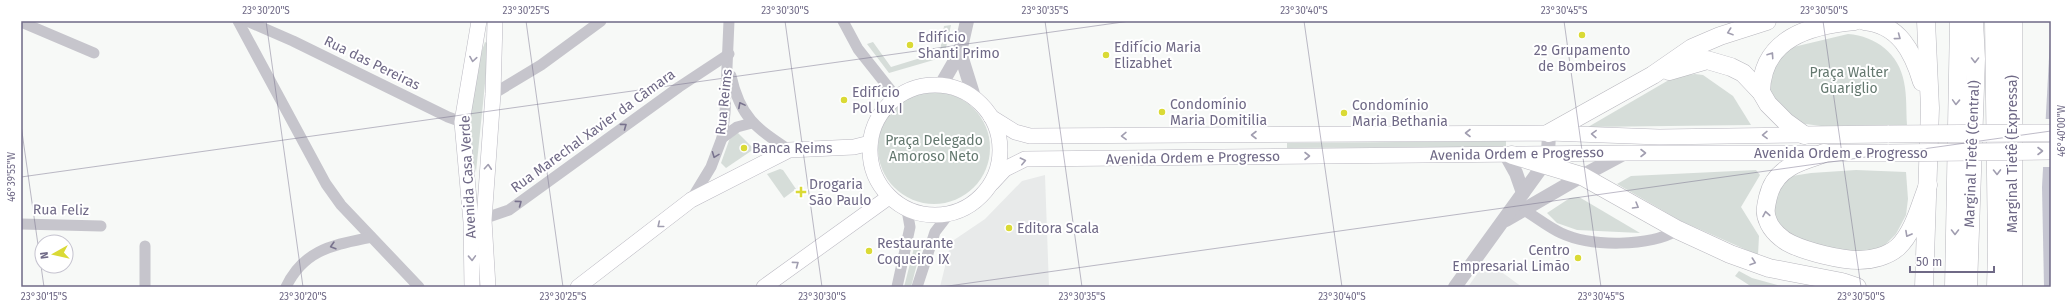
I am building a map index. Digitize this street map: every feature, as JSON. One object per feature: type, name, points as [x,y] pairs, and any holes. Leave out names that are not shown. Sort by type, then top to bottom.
[{"type":"highway","points":[[1549,133],[1653,75],[1692,48],[1720,36],[1767,21]]},
{"type":"highway","points":[[1761,92],[1761,80],[1764,66],[1772,52],[1782,43],[1804,33],[1836,23],[1855,21]]},
{"type":"highway","points":[[1864,21],[1875,22],[1901,38],[1908,45],[1917,63],[1930,108]]},
{"type":"highway","points":[[1924,287],[1930,108],[1926,21]]},
{"type":"highway","points":[[1954,287],[1959,21]]},
{"type":"highway","name":"Marginal Tietê (Central)","points":[[1968,287],[1976,59],[1974,21]]},
{"type":"highway","points":[[1995,21],[1998,250],[1996,287]]},
{"type":"highway","name":"Marginal Tietê (Expressa)","points":[[2012,21],[2012,287]]},
{"type":"highway","points":[[1653,75],[1706,60],[1731,67],[1743,74],[1761,92],[1768,104],[1786,122],[1804,135]]},
{"type":"highway","points":[[1824,154],[1790,166],[1776,177],[1769,192],[1765,209],[1768,221],[1774,231],[1790,244],[1842,259],[1869,259],[1894,251],[1906,238],[1928,185]]},
{"type":"highway","points":[[1509,155],[1546,159],[1582,176],[1678,230],[1730,254],[1769,268],[1842,282],[1857,287]]},
{"type":"main road","name":"Avenida Casa Verde","points":[[479,21],[462,122],[488,287]]},
{"type":"main road","name":"Avenida Casa Verde","points":[[472,287],[477,221],[493,94],[495,21]]},
{"type":"main road","points":[[925,85],[941,85],[955,88],[974,98],[984,106],[998,133],[1000,150],[998,167],[992,183],[984,194],[973,204],[948,215],[927,215],[907,210],[889,197],[882,188],[872,167],[870,143],[874,125],[883,110],[896,97],[910,89],[925,85]]},
{"type":"main road","name":"Avenida Ordem e Progresso","points":[[991,117],[1015,132],[1030,136],[1549,133],[1659,136],[2051,133]]},
{"type":"main road","points":[[789,150],[854,147],[870,143]]},
{"type":"main road","name":"Rua Reims","points":[[578,287],[691,200],[789,150]]},
{"type":"main road","name":"Avenida Ordem e Progresso","points":[[1546,159],[1625,153],[1824,154],[2051,151]]},
{"type":"main road","name":"Avenida Ordem e Progresso","points":[[992,183],[1005,169],[1025,159],[1509,155]]},
{"type":"main road","points":[[764,287],[889,197]]},
{"type":"street","points":[[238,21],[326,184],[341,205],[419,287]]},
{"type":"street","name":"Rua das Pereiras","points":[[247,21],[293,41],[448,117],[462,122]]},
{"type":"street","points":[[493,94],[541,65],[601,21]]},
{"type":"street","name":"Rua Reims","points":[[691,200],[711,167],[722,138],[728,58],[729,21]]},
{"type":"street","points":[[843,21],[858,49],[896,97]]},
{"type":"street","points":[[941,85],[960,52],[967,21]]},
{"type":"street","points":[[21,22],[94,53]]},
{"type":"street","points":[[960,52],[974,98]]},
{"type":"street","points":[[728,58],[738,100],[752,123],[789,150]]},
{"type":"street","name":"Rua Marechal Xavier da Câmara","points":[[477,221],[509,210],[679,87],[728,58]]},
{"type":"street","points":[[722,138],[737,126],[752,123]]},
{"type":"street","points":[[1455,287],[1546,159],[1549,133]]},
{"type":"street","points":[[1501,224],[1582,176],[1625,153]]},
{"type":"street","points":[[1509,155],[1523,193]]},
{"type":"street","points":[[1540,201],[1542,213],[1548,224]]},
{"type":"street","points":[[897,287],[910,227],[907,210]]},
{"type":"street","points":[[1524,210],[1566,235],[1597,241],[1644,241],[1667,236],[1678,230]]},
{"type":"street","points":[[917,287],[924,261],[935,232],[948,215]]},
{"type":"street","name":"Rua Feliz","points":[[21,224],[101,226]]},
{"type":"street","points":[[286,287],[293,273],[313,254],[338,245],[371,237]]},
{"type":"street","points":[[145,287],[146,246]]},
{"type":"shaded area","points":[[2051,21],[2051,287],[2044,287],[2042,187]]},
{"type":"shaded area","name":"Editora Scala","points":[[1045,175],[1049,287],[940,287],[951,242],[985,219],[1022,181]]},
{"type":"shaded area","points":[[1486,261],[1489,263],[1522,287],[1468,287]]},
{"type":"green space","points":[[951,25],[944,57],[889,73],[867,44],[873,42],[891,67],[940,52],[944,26]]},
{"type":"green space","name":"Praça Walter Guariglio","points":[[1848,34],[1868,38],[1877,43],[1885,48],[1897,63],[1905,87],[1907,125],[1821,126],[1798,123],[1765,89],[1773,59],[1785,49]]},
{"type":"green space","points":[[485,42],[489,44],[476,172],[467,137],[480,56]]},
{"type":"green space","points":[[1695,74],[1703,75],[1733,96],[1751,125],[1588,127],[1674,77]]},
{"type":"green space","name":"Praça Delegado Amoroso Neto","points":[[934,92],[955,96],[974,108],[986,127],[990,148],[986,169],[974,188],[955,200],[934,204],[913,200],[894,188],[882,169],[878,148],[882,127],[894,108],[913,96]]},
{"type":"green space","points":[[738,133],[754,149],[726,168],[721,163],[731,135]]},
{"type":"green space","points":[[1506,141],[1506,147],[1287,148],[1287,143]]},
{"type":"green space","points":[[780,169],[783,170],[796,189],[784,198],[767,174]]},
{"type":"green space","points":[[1756,170],[1760,175],[1741,207],[1759,236],[1758,255],[1681,221],[1617,184],[1631,176]]},
{"type":"green space","points":[[1856,170],[1906,172],[1908,199],[1906,215],[1896,234],[1884,246],[1868,252],[1853,254],[1793,243],[1770,221],[1779,185],[1792,176],[1811,173]]},
{"type":"green space","points":[[1579,197],[1640,233],[1577,230],[1557,223],[1547,213],[1570,198]]},
{"type":"green space","points":[[916,240],[923,241],[911,287],[904,287]]},
{"type":"green space","points":[[1739,271],[1752,278],[1785,287],[1752,287],[1735,276]]},
{"type":"pier","points":[[2043,119],[2051,119],[2051,167],[2041,167]]},
{"type":"place","name":"2º Grupamento de Bombeiros","points":[[1582,35]]},
{"type":"place","name":"Edifício Shanti Primo","points":[[910,45]]},
{"type":"place","name":"Edifício Maria Elizabhet","points":[[1106,55]]},
{"type":"place","name":"Edifício Pol lux I","points":[[844,100]]},
{"type":"place","name":"Condomínio Maria Domitilia","points":[[1162,112]]},
{"type":"place","name":"Condomínio Maria Bethania","points":[[1344,113]]},
{"type":"place","name":"Banca Reims","points":[[744,148]]},
{"type":"place","name":"Drogaria São Paulo","points":[[801,192]]},
{"type":"place","name":"Editora Scala","points":[[1009,228]]},
{"type":"place","name":"Restaurante Coqueiro IX","points":[[869,251]]},
{"type":"place","name":"Centro Empresarial Limão","points":[[1578,258]]}]
